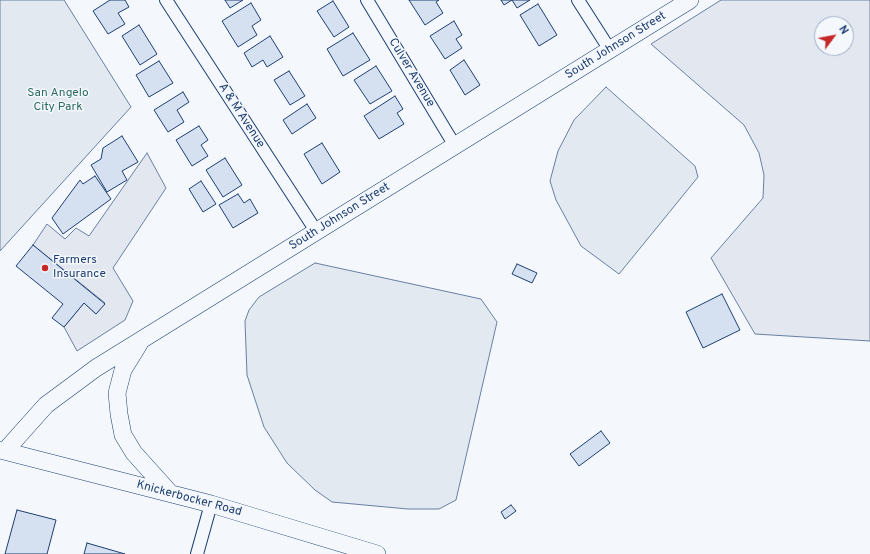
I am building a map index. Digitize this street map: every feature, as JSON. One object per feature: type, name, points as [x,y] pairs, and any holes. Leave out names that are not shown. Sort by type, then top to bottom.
[{"type":"main road","name":"South Johnson Street","points":[[2,450],[46,405],[96,368],[690,0]]},
{"type":"main road","points":[[141,340],[123,370],[117,393],[119,414],[123,435],[134,452],[170,494]]},
{"type":"main road","name":"Knickerbocker Road","points":[[2,450],[211,504],[377,554]]},
{"type":"street","name":"A & M Avenue","points":[[166,0],[316,231]]},
{"type":"street","name":"Culver Avenue","points":[[367,0],[456,146]]},
{"type":"street","points":[[578,0],[610,50]]},
{"type":"street","points":[[197,554],[211,504]]},
{"type":"green space","name":"San Angelo City Park","points":[[0,0],[64,0],[131,107],[0,251]]},
{"type":"green space","points":[[606,87],[695,166],[698,177],[619,274],[581,246],[556,200],[550,181],[558,151],[574,120]]},
{"type":"green space","points":[[315,263],[481,299],[497,322],[456,500],[439,509],[408,509],[332,502],[315,490],[287,463],[264,427],[247,375],[245,321],[249,310],[259,297]]},
{"type":"shaded area","points":[[721,0],[870,0],[870,341],[755,334],[711,258],[763,198],[764,175],[759,153],[744,125],[651,44]]},
{"type":"shaded area","points":[[147,153],[166,188],[113,268],[133,301],[125,320],[77,351],[64,327],[84,303],[96,314],[105,303],[33,245],[47,224],[65,239],[76,228],[89,236]]},
{"type":"building","points":[[110,0],[125,0],[129,7],[118,13],[125,24],[108,34],[93,11]]},
{"type":"building","points":[[225,0],[243,0],[230,8]]},
{"type":"building","points":[[409,0],[439,0],[436,2],[443,13],[425,25]]},
{"type":"building","points":[[501,0],[512,0],[504,5]]},
{"type":"building","points":[[512,0],[530,0],[517,8]]},
{"type":"building","points":[[333,1],[349,27],[334,37],[317,11]]},
{"type":"building","points":[[251,3],[261,20],[252,26],[257,35],[238,47],[222,21]]},
{"type":"building","points":[[538,4],[557,35],[539,46],[520,15]]},
{"type":"building","points":[[454,21],[462,35],[456,39],[462,48],[445,59],[430,36]]},
{"type":"building","points":[[139,25],[157,54],[140,65],[122,36]]},
{"type":"building","points":[[353,33],[370,60],[343,76],[327,49]]},
{"type":"building","points":[[270,36],[283,57],[267,67],[263,60],[252,67],[244,53]]},
{"type":"building","points":[[464,60],[480,85],[465,95],[450,70]]},
{"type":"building","points":[[159,61],[173,83],[149,97],[136,75]]},
{"type":"building","points":[[376,66],[392,91],[370,104],[354,80]]},
{"type":"building","points":[[289,71],[305,96],[290,105],[274,80]]},
{"type":"building","points":[[183,92],[189,102],[177,110],[184,122],[168,132],[154,110]]},
{"type":"building","points":[[395,96],[403,109],[397,113],[404,124],[379,139],[364,116]]},
{"type":"building","points":[[307,104],[316,118],[292,134],[283,120]]},
{"type":"building","points":[[199,126],[208,140],[201,145],[208,156],[192,166],[176,140]]},
{"type":"building","points":[[122,136],[138,162],[122,171],[127,180],[107,192],[91,165],[101,159],[103,148]]},
{"type":"building","points":[[322,143],[340,172],[322,184],[304,154]]},
{"type":"building","points":[[225,158],[242,185],[223,197],[206,170]]},
{"type":"building","points":[[95,176],[111,199],[63,234],[52,218],[80,180],[83,184]]},
{"type":"building","points":[[201,181],[216,204],[203,212],[189,189]]},
{"type":"building","points":[[238,194],[244,203],[250,199],[258,213],[233,228],[219,205]]},
{"type":"building","points":[[33,245],[105,304],[96,314],[84,303],[64,327],[52,318],[63,304],[16,266]]},
{"type":"building","points":[[517,264],[537,273],[532,283],[512,274]]},
{"type":"building","points":[[722,294],[740,330],[703,348],[686,312]]},
{"type":"building","points":[[601,431],[610,443],[579,466],[570,454]]},
{"type":"building","points":[[511,505],[516,511],[505,519],[501,512]]},
{"type":"building","points":[[17,510],[56,520],[47,554],[5,554]]},
{"type":"building","points":[[87,543],[125,554],[84,554]]},
{"type":"place","name":"Farmers Insurance","points":[[45,268]]}]
